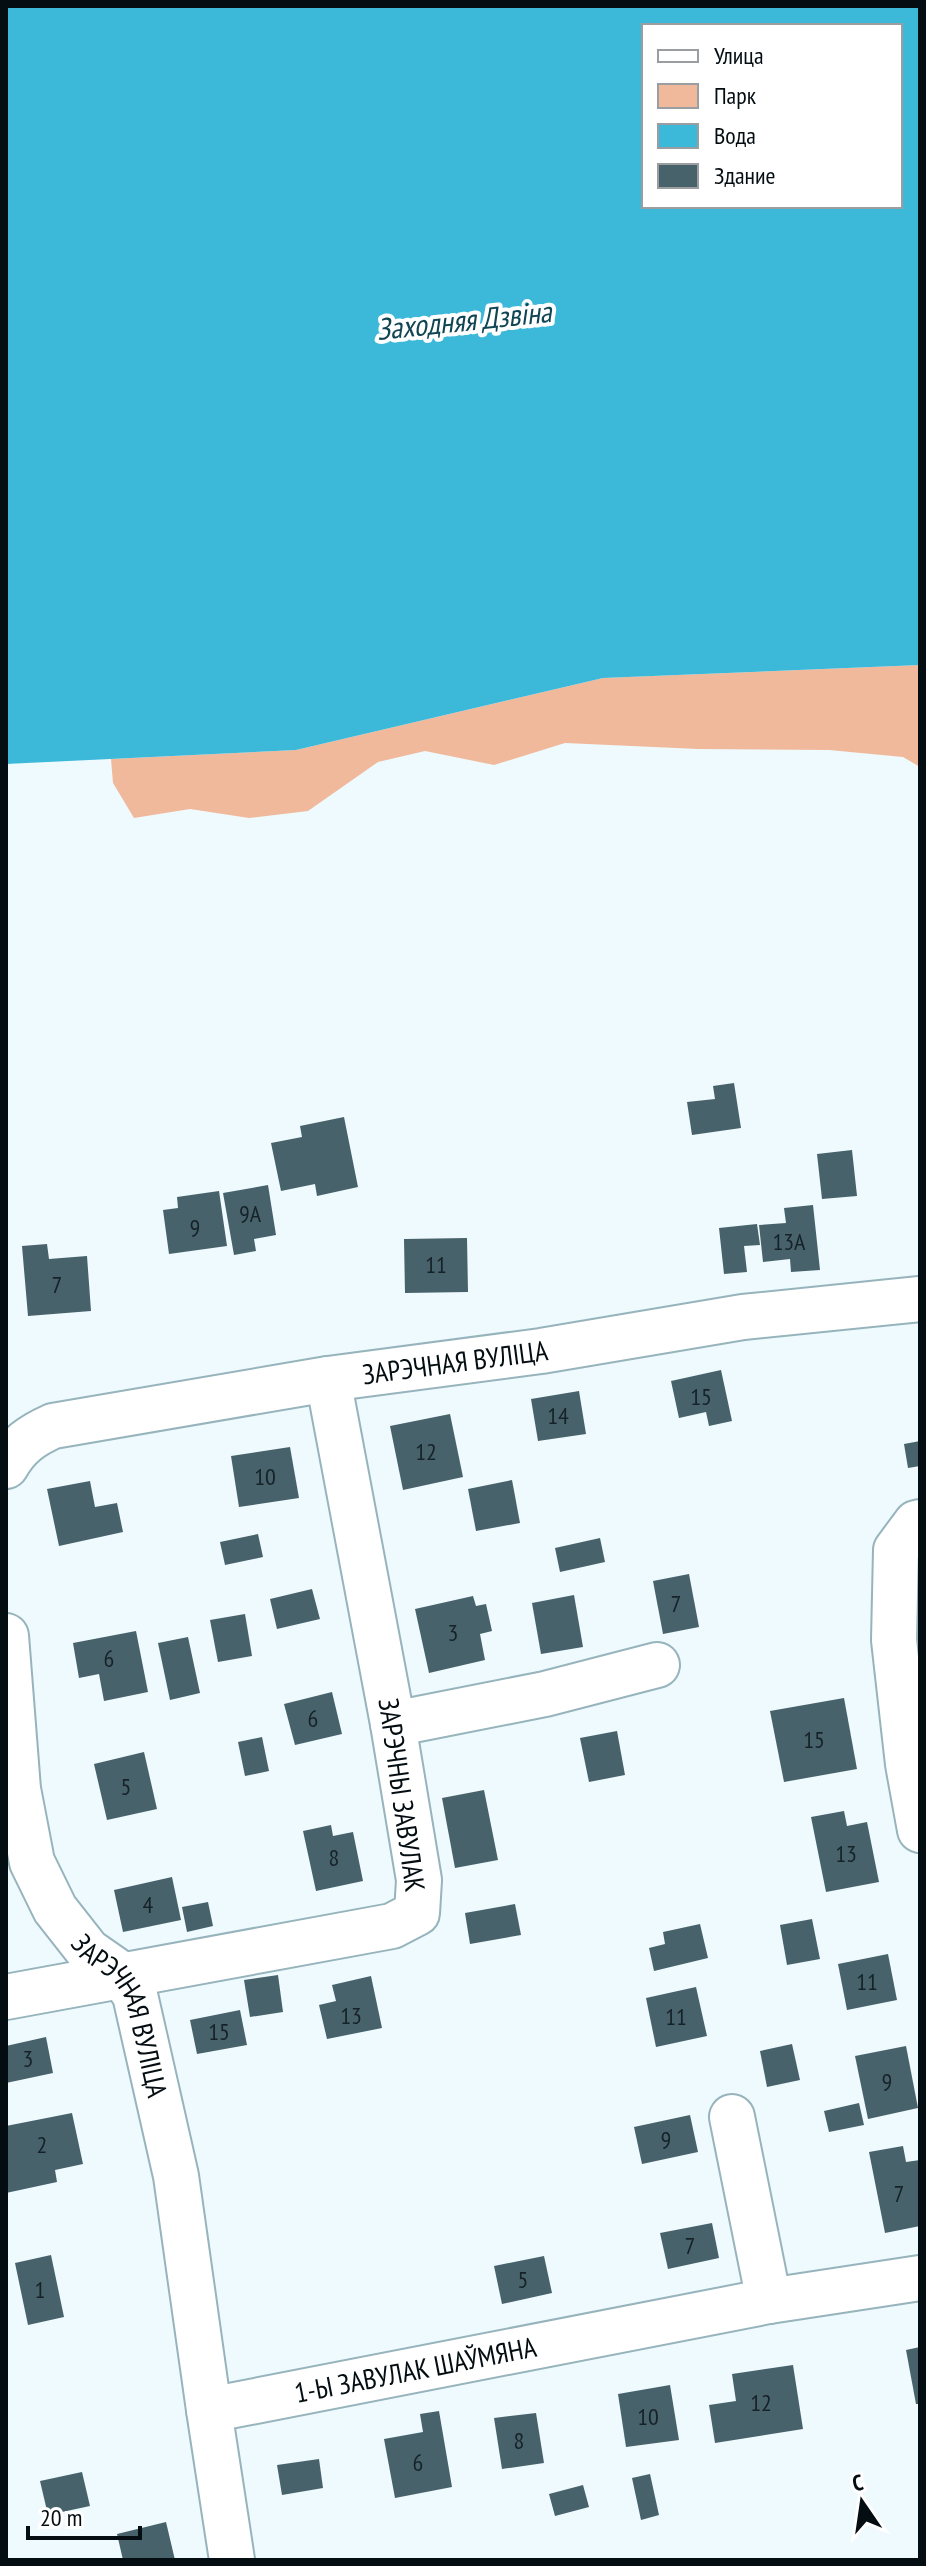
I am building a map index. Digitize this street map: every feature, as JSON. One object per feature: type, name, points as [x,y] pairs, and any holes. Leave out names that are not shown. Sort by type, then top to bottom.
[{"type":"street","name":"ЗАРЭЧНАЯ ВУЛІЦА","points":[[6,1466],[14,1450],[29,1437],[53,1426],[328,1379],[541,1351],[743,1317],[920,1299]]},
{"type":"street","name":"ЗАРЭЧНЫ ЗАВУЛАК","points":[[121,1974],[392,1926],[417,1913],[419,1880],[393,1724],[328,1379]]},
{"type":"street","points":[[920,1522],[896,1550],[894,1640],[908,1764],[920,1830]]},
{"type":"street","name":"ЗАРЭЧНАЯ ВУЛІЦА","points":[[6,1636],[18,1789],[32,1862],[55,1909],[88,1951],[121,1974],[135,1995],[176,2176],[209,2410]]},
{"type":"street","points":[[393,1724],[545,1694],[657,1665]]},
{"type":"street","points":[[6,1997],[121,1974]]},
{"type":"street","points":[[732,2117],[769,2301]]},
{"type":"street","name":"1-Ы ЗАВУЛАК ШАЎМЯНА","points":[[209,2410],[769,2301],[920,2278]]},
{"type":"street","points":[[209,2410],[232,2560]]},
{"type":"green space","points":[[920,665],[920,767],[903,757],[829,750],[698,749],[565,743],[494,765],[425,751],[378,762],[308,811],[249,818],[190,809],[134,818],[113,783],[111,759],[296,750],[603,678]]},
{"type":"water","name":"Заходняя Дзвіна","points":[[6,6],[920,6],[920,665],[603,678],[296,750],[6,764]]},
{"type":"building","points":[[734,1083],[741,1128],[692,1135],[687,1102],[715,1099],[713,1086]]},
{"type":"building","points":[[344,1117],[358,1187],[317,1196],[315,1184],[281,1191],[271,1143],[302,1137],[300,1126]]},
{"type":"building","points":[[852,1150],[857,1196],[822,1199],[817,1154]]},
{"type":"building","points":[[268,1185],[276,1235],[254,1239],[256,1251],[234,1255],[223,1193]]},
{"type":"building","points":[[219,1191],[227,1246],[169,1254],[163,1210],[178,1208],[177,1197]]},
{"type":"building","points":[[813,1205],[820,1270],[791,1272],[790,1259],[763,1262],[759,1225],[786,1223],[784,1208]]},
{"type":"building","points":[[757,1224],[760,1245],[744,1246],[747,1272],[724,1274],[719,1228]]},
{"type":"building","points":[[467,1238],[468,1292],[405,1293],[404,1239]]},
{"type":"building","points":[[47,1244],[49,1259],[87,1256],[91,1311],[28,1316],[22,1246]]},
{"type":"building","points":[[721,1370],[732,1421],[709,1426],[706,1412],[679,1418],[671,1381]]},
{"type":"building","points":[[579,1391],[586,1434],[538,1441],[531,1399]]},
{"type":"building","points":[[450,1414],[463,1477],[403,1490],[390,1426]]},
{"type":"building","points":[[920,1441],[920,1466],[908,1468],[904,1444]]},
{"type":"building","points":[[290,1447],[299,1498],[239,1507],[231,1456]]},
{"type":"building","points":[[512,1480],[520,1523],[476,1531],[468,1489]]},
{"type":"building","points":[[90,1481],[95,1507],[117,1503],[123,1532],[59,1546],[47,1489]]},
{"type":"building","points":[[258,1534],[263,1557],[225,1565],[220,1542]]},
{"type":"building","points":[[600,1538],[605,1562],[560,1572],[555,1548]]},
{"type":"building","points":[[689,1574],[699,1627],[663,1634],[653,1581]]},
{"type":"building","points":[[312,1589],[320,1619],[277,1629],[270,1599]]},
{"type":"building","points":[[574,1595],[583,1647],[541,1654],[532,1603]]},
{"type":"building","points":[[473,1596],[476,1606],[486,1604],[492,1631],[480,1634],[485,1660],[429,1673],[415,1609]]},
{"type":"building","points":[[245,1614],[252,1656],[218,1662],[210,1620]]},
{"type":"building","points":[[136,1631],[148,1692],[104,1701],[99,1674],[79,1678],[73,1643]]},
{"type":"building","points":[[188,1637],[200,1693],[170,1700],[158,1643]]},
{"type":"building","points":[[332,1692],[342,1734],[295,1745],[284,1704]]},
{"type":"building","points":[[844,1698],[857,1769],[784,1782],[770,1711]]},
{"type":"building","points":[[617,1731],[625,1775],[589,1782],[580,1738]]},
{"type":"building","points":[[262,1737],[269,1771],[245,1776],[238,1742]]},
{"type":"building","points":[[144,1752],[157,1809],[107,1820],[94,1764]]},
{"type":"building","points":[[484,1790],[498,1860],[455,1868],[442,1798]]},
{"type":"building","points":[[844,1811],[847,1826],[867,1822],[879,1882],[826,1892],[811,1817]]},
{"type":"building","points":[[331,1825],[333,1836],[353,1832],[363,1881],[316,1891],[303,1831]]},
{"type":"building","points":[[172,1877],[181,1920],[123,1932],[114,1890]]},
{"type":"building","points":[[208,1902],[213,1926],[187,1932],[182,1907]]},
{"type":"building","points":[[515,1904],[521,1935],[470,1944],[465,1913]]},
{"type":"building","points":[[812,1919],[820,1959],[787,1965],[780,1925]]},
{"type":"building","points":[[700,1924],[708,1958],[654,1971],[649,1948],[665,1944],[663,1932]]},
{"type":"building","points":[[888,1954],[897,2000],[847,2010],[838,1964]]},
{"type":"building","points":[[278,1975],[283,2012],[250,2017],[244,1980]]},
{"type":"building","points":[[371,1976],[382,2028],[327,2039],[319,2005],[336,2001],[332,1985]]},
{"type":"building","points":[[696,1987],[707,2036],[656,2047],[646,1998]]},
{"type":"building","points":[[240,2010],[247,2045],[197,2054],[190,2020]]},
{"type":"building","points":[[46,2037],[53,2073],[6,2083],[6,2046]]},
{"type":"building","points":[[792,2044],[800,2080],[767,2087],[760,2051]]},
{"type":"building","points":[[906,2046],[918,2108],[868,2119],[855,2056]]},
{"type":"building","points":[[859,2103],[864,2125],[829,2132],[824,2111]]},
{"type":"building","points":[[72,2113],[83,2164],[55,2170],[57,2182],[6,2193],[6,2126]]},
{"type":"building","points":[[690,2115],[698,2152],[642,2164],[634,2127]]},
{"type":"building","points":[[903,2146],[906,2162],[920,2160],[920,2226],[885,2233],[869,2152]]},
{"type":"building","points":[[712,2223],[719,2258],[668,2269],[660,2233]]},
{"type":"building","points":[[51,2255],[64,2317],[28,2325],[15,2263]]},
{"type":"building","points":[[544,2256],[552,2293],[502,2304],[494,2266]]},
{"type":"building","points":[[920,2347],[920,2404],[916,2404],[906,2350]]},
{"type":"building","points":[[793,2365],[803,2429],[715,2443],[709,2405],[736,2401],[732,2374]]},
{"type":"building","points":[[670,2385],[679,2440],[626,2447],[618,2394]]},
{"type":"building","points":[[439,2411],[452,2487],[395,2498],[384,2439],[423,2432],[420,2414]]},
{"type":"building","points":[[536,2413],[544,2463],[502,2469],[494,2418]]},
{"type":"building","points":[[319,2459],[323,2488],[282,2495],[277,2465]]},
{"type":"building","points":[[82,2472],[90,2506],[48,2515],[40,2481]]},
{"type":"building","points":[[650,2474],[659,2515],[641,2520],[632,2478]]},
{"type":"building","points":[[583,2485],[589,2507],[555,2516],[549,2494]]},
{"type":"building","points":[[166,2522],[175,2560],[123,2560],[117,2534]]}]
